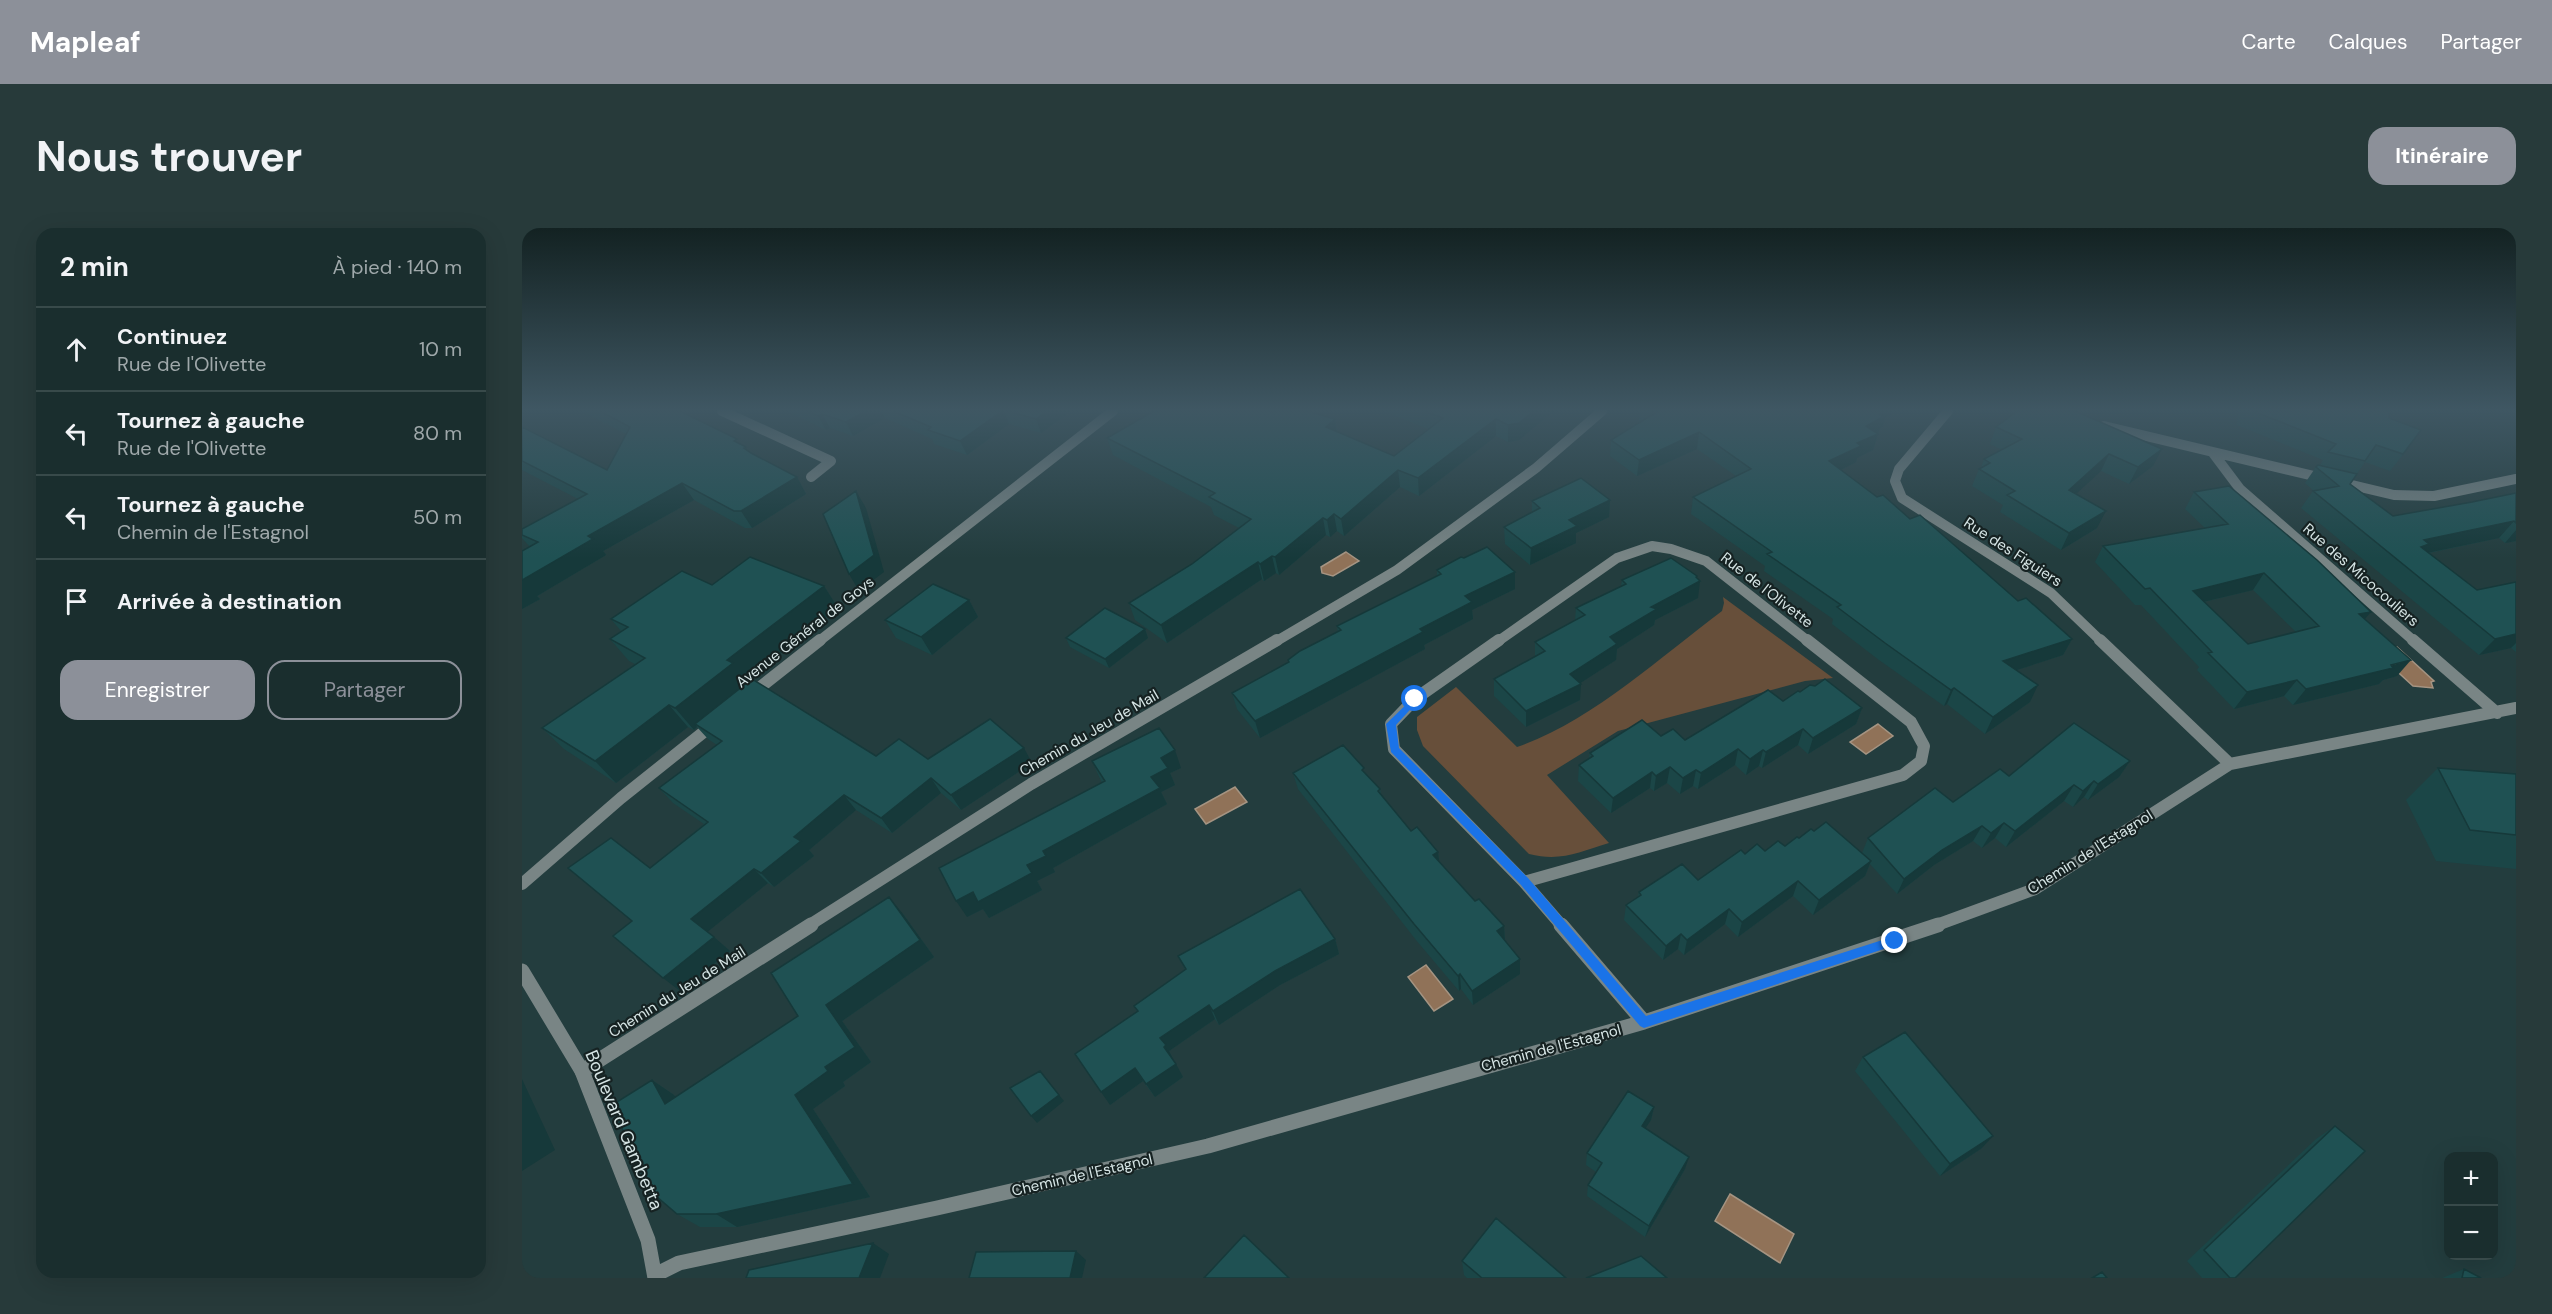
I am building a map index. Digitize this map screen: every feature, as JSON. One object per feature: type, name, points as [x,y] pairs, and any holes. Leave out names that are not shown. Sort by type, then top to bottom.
[{"type":"street","points":[[811,477],[831,461],[829,460]]},
{"type":"street","name":"Avenue Général de Goys","points":[[742,701],[1050,460]]},
{"type":"street","name":"Chemin du Jeu de Mail","points":[[582,1071],[1031,784],[1398,570],[1545,460]]},
{"type":"street","name":"Rue des Figuiers","points":[[1907,460],[1899,469],[1894,481],[1902,498],[2051,593],[2230,764]]},
{"type":"street","name":"Rue des Micocouliers","points":[[2218,460],[2240,489],[2497,713]]},
{"type":"street","points":[[2243,460],[2394,495],[2434,496],[2516,479]]},
{"type":"street","name":"Rue de l'Olivette","points":[[1524,882],[1903,775],[1921,761],[1924,746],[1911,722],[1706,561],[1666,546],[1640,546],[1617,558],[1415,699],[1391,724],[1394,749],[1524,882],[1644,1022]]},
{"type":"street","name":"Chemin de l'Estagnol","points":[[655,1276],[679,1263],[937,1208],[1208,1146],[1644,1022],[1895,941],[2035,889],[2230,764],[2516,708]]},
{"type":"street","points":[[522,884],[621,798],[723,716]]},
{"type":"street","name":"Boulevard Gambetta","points":[[522,972],[582,1071],[648,1240],[655,1276]]},
{"type":"shaded area","points":[[1346,552],[1359,561],[1333,576],[1322,573],[1321,567]]},
{"type":"shaded area","points":[[1723,597],[1833,678],[1805,681],[1618,731],[1547,775],[1609,843],[1579,853],[1560,856],[1529,854],[1423,746],[1417,730],[1417,717],[1456,687],[1517,747],[1545,736],[1624,687],[1722,611]]},
{"type":"shaded area","points":[[2397,647],[2434,681],[2431,682],[2433,688],[2413,686],[2376,652]]},
{"type":"shaded area","points":[[1878,724],[1893,736],[1866,754],[1850,742]]},
{"type":"shaded area","points":[[1235,787],[1247,802],[1206,824],[1195,809]]},
{"type":"shaded area","points":[[1426,965],[1453,999],[1434,1011],[1408,977]]},
{"type":"shaded area","points":[[1730,1194],[1794,1234],[1780,1263],[1715,1221]]},
{"type":"building","points":[[522,460],[587,460],[607,470],[612,460],[764,460],[797,477],[741,511],[734,511],[682,483],[588,536],[593,539],[522,580],[522,551],[538,542],[522,535],[522,529],[587,494]]},
{"type":"building","points":[[1150,460],[1442,460],[1418,478],[1398,470],[1341,519],[1334,514],[1327,520],[1323,518],[1275,557],[1272,556],[1260,564],[1258,562],[1161,625],[1129,603],[1192,564],[1251,519],[1209,497],[1215,493]]},
{"type":"building","points":[[1738,460],[1831,460],[1829,461],[1877,497],[1883,495],[1910,519],[1920,515],[2018,601],[2026,598],[2072,639],[2003,661],[2038,685],[1993,717],[1954,688],[1951,690],[1885,643],[1837,607],[1841,605],[1767,554],[1772,552],[1693,497],[1751,469]]},
{"type":"building","points":[[1986,460],[2102,460],[2069,490],[2106,511],[2069,533],[2007,495],[2015,491],[1979,469],[1990,463]]},
{"type":"building","points":[[2122,460],[2147,460],[2138,467]]},
{"type":"building","points":[[2318,465],[2357,474],[2350,484],[2393,516],[2516,493],[2516,523],[2514,521],[2424,540],[2429,544],[2421,547],[2477,590],[2516,582],[2516,634],[2495,639],[2313,491],[2339,486],[2316,467]]},
{"type":"building","points":[[1581,478],[1610,500],[1569,520],[1577,526],[1531,548],[1504,527],[1540,508],[1532,501]]},
{"type":"building","points":[[2229,486],[2317,560],[2371,612],[2359,614],[2411,660],[2391,665],[2393,668],[2306,689],[2297,680],[2247,692],[2208,653],[2212,652],[2150,588],[2145,589],[2103,546],[2228,524],[2194,492]],"holes":[[[2264,573],[2319,626],[2248,644],[2193,591]]]},
{"type":"building","points":[[856,491],[874,555],[849,574],[823,514]]},
{"type":"building","points":[[1487,547],[1515,572],[1465,596],[1472,602],[1420,629],[1423,632],[1255,721],[1232,693],[1289,662],[1288,660],[1300,651],[1341,630],[1337,626],[1441,574],[1437,570],[1461,557],[1464,558]]},
{"type":"building","points":[[750,557],[824,586],[727,660],[733,663],[675,708],[669,705],[595,761],[542,728],[645,658],[610,639],[628,627],[611,619],[682,571],[712,585]]},
{"type":"building","points":[[1671,558],[1697,576],[1700,581],[1651,607],[1657,609],[1610,637],[1617,644],[1570,674],[1581,684],[1526,711],[1494,679],[1545,651],[1535,642],[1585,615],[1576,608],[1626,584],[1622,580]]},
{"type":"building","points":[[933,584],[969,600],[921,637],[885,620]]},
{"type":"building","points":[[1105,608],[1145,629],[1105,659],[1066,638]]},
{"type":"building","points":[[752,679],[876,756],[899,739],[928,759],[990,719],[1024,748],[951,795],[931,778],[881,818],[844,795],[794,837],[801,841],[761,873],[754,869],[691,919],[714,937],[663,978],[613,936],[632,921],[568,868],[611,838],[650,868],[708,822],[659,788],[722,741],[695,724]]},
{"type":"building","points":[[1825,679],[1862,708],[1813,738],[1803,729],[1750,759],[1738,749],[1701,773],[1696,770],[1683,778],[1670,767],[1656,776],[1652,772],[1613,798],[1579,765],[1593,756],[1590,753],[1642,720],[1661,736],[1673,729],[1685,740],[1768,690],[1783,701],[1798,691],[1810,685],[1815,686]]},
{"type":"building","points":[[2074,723],[2130,761],[2098,784],[2094,781],[2083,791],[2074,785],[2015,831],[2004,823],[1991,833],[1982,826],[1942,850],[1904,879],[1868,838],[1935,788],[1953,802],[2000,769],[2009,776]]},
{"type":"building","points":[[1159,728],[1175,750],[1161,758],[1168,768],[1151,777],[1160,788],[1043,851],[1046,856],[1027,865],[1032,873],[978,902],[973,892],[956,901],[939,868],[1105,781],[1092,761]]},
{"type":"building","points":[[1343,745],[1364,768],[1362,770],[1380,789],[1378,791],[1411,831],[1417,827],[1438,852],[1433,855],[1475,901],[1479,899],[1504,926],[1497,931],[1520,959],[1472,991],[1460,974],[1458,976],[1414,924],[1293,773]]},
{"type":"building","points":[[2438,768],[2516,774],[2516,835],[2470,830]]},
{"type":"building","points":[[1826,822],[1871,861],[1819,900],[1798,881],[1742,922],[1729,909],[1687,940],[1681,934],[1666,946],[1626,905],[1641,895],[1639,892],[1682,864],[1698,880],[1741,850],[1745,854],[1757,844],[1765,851],[1778,841],[1785,846]]},
{"type":"building","points":[[1300,889],[1335,939],[1275,971],[1213,1011],[1209,1005],[1160,1038],[1176,1064],[1146,1084],[1135,1068],[1101,1092],[1075,1054],[1138,1011],[1134,1006],[1186,969],[1178,956]]},
{"type":"building","points":[[889,897],[920,940],[826,1005],[855,1047],[825,1067],[828,1071],[795,1095],[853,1184],[716,1214],[677,1214],[649,1190],[612,1105],[652,1080],[665,1104],[798,1016],[771,973]]},
{"type":"building","points":[[1905,1032],[1993,1136],[1950,1164],[1863,1057]]},
{"type":"building","points":[[1040,1071],[1059,1095],[1031,1116],[1010,1088]]},
{"type":"building","points":[[1628,1091],[1654,1107],[1642,1126],[1689,1157],[1649,1226],[1588,1185],[1602,1163],[1587,1153]]},
{"type":"building","points":[[2335,1126],[2365,1151],[2235,1278],[2230,1278],[2204,1250]]},
{"type":"building","points":[[1496,1218],[1566,1278],[1482,1278],[1462,1261]]},
{"type":"building","points":[[1244,1235],[1289,1278],[1204,1278]]},
{"type":"building","points":[[873,1243],[859,1278],[746,1278],[749,1270]]},
{"type":"building","points":[[1076,1251],[1070,1278],[969,1278],[976,1252]]},
{"type":"building","points":[[1641,1256],[1667,1278],[1586,1278]]},
{"type":"building","points":[[2464,1269],[2481,1278],[2462,1278]]},
{"type":"building","points":[[2102,1272],[2107,1278],[2092,1278]]},
{"type":"route","points":[[1415,699],[1391,724],[1394,749],[1524,882],[1644,1022],[1895,941]]}]
